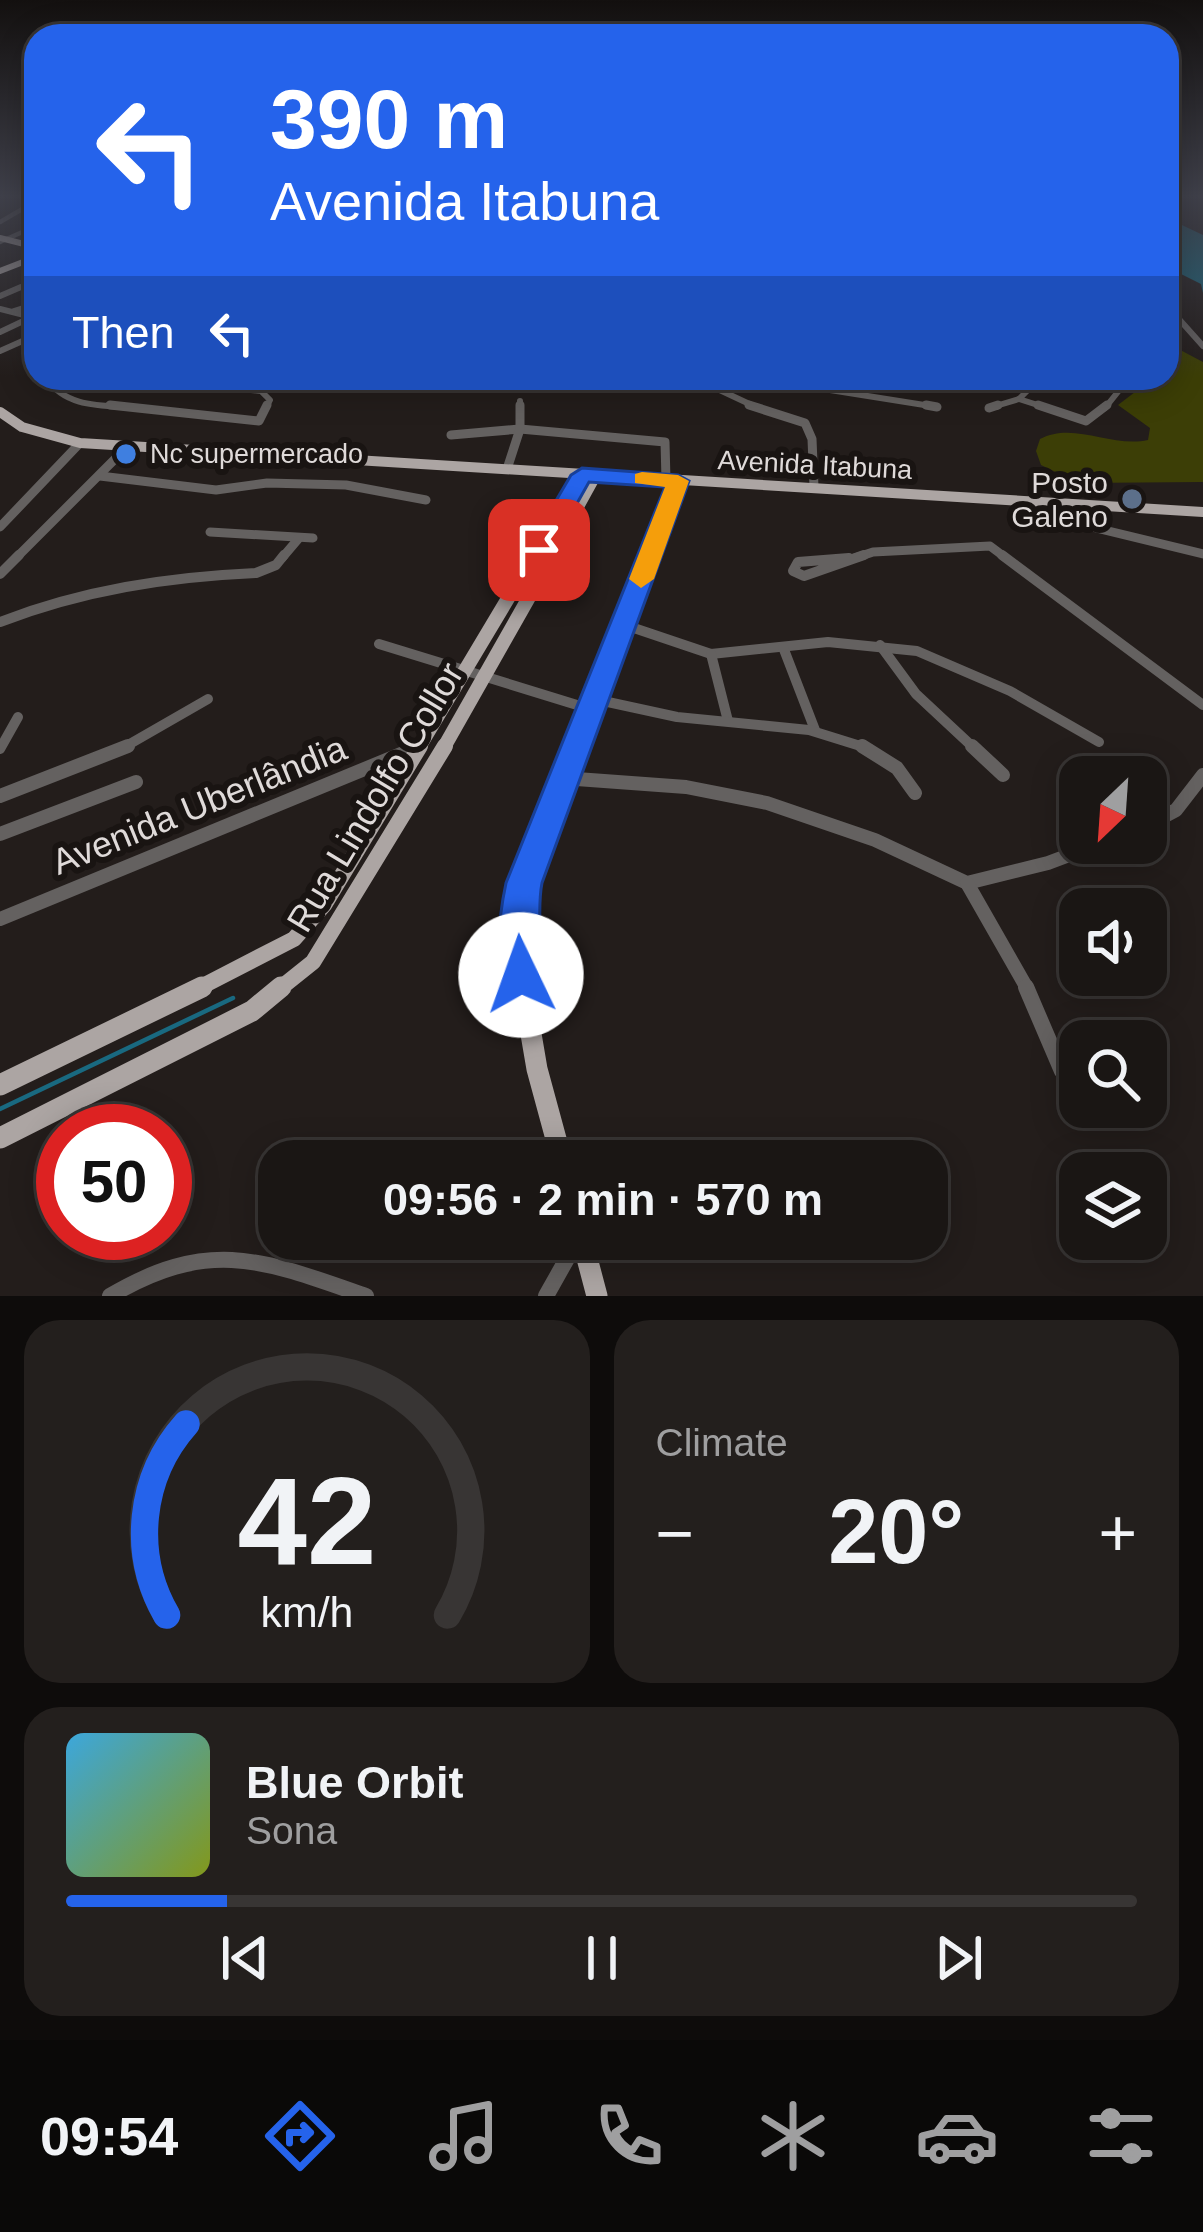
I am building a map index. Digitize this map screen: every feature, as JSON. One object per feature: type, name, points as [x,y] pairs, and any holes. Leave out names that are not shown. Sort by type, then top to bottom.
[{"type":"main road","name":"Avenida Itabuna","points":[[1,421],[80,443],[1203,512]]},
{"type":"main road","name":"Rua Lindolfo Collor","points":[[0,1085],[294,939],[324,905],[589,475]]},
{"type":"main road","name":"Rua Lindolfo Collor","points":[[0,1138],[253,1011],[301,973],[332,935],[485,680],[589,475]]},
{"type":"main road","points":[[556,1140],[537,1069],[521,975],[518,912],[536,845],[625,625],[672,481]]},
{"type":"main road","points":[[586,1260],[597,1296]]},
{"type":"street","points":[[10,311],[24,307]]},
{"type":"street","points":[[0,309],[24,314]]},
{"type":"street","points":[[1179,319],[1203,346]]},
{"type":"street","points":[[54,390],[79,402],[259,421],[270,400],[253,390]]},
{"type":"street","points":[[716,390],[805,423],[812,439],[814,487]]},
{"type":"street","points":[[828,390],[937,407]]},
{"type":"street","points":[[989,408],[1019,398],[1027,390]]},
{"type":"street","points":[[1019,398],[1086,421],[1119,390]]},
{"type":"street","points":[[507,469],[520,429],[520,401]]},
{"type":"street","points":[[452,435],[520,429],[664,442],[672,481]]},
{"type":"street","points":[[0,527],[80,443]]},
{"type":"street","points":[[0,574],[128,446]]},
{"type":"street","points":[[100,476],[216,490],[267,483],[346,485],[426,500]]},
{"type":"street","points":[[1055,502],[1096,527],[1203,554]]},
{"type":"street","points":[[210,532],[313,538]]},
{"type":"street","points":[[0,622],[65,595],[256,573],[276,565],[299,538]]},
{"type":"street","points":[[849,557],[804,576],[793,571],[798,562],[849,557],[990,546],[1203,705]]},
{"type":"street","points":[[625,625],[712,654],[784,646],[880,645],[917,651],[960,668],[1099,742]]},
{"type":"street","points":[[379,644],[485,680],[592,704],[815,730],[887,759],[904,773],[915,793]]},
{"type":"street","points":[[880,645],[916,694],[1003,775]]},
{"type":"street","points":[[784,646],[815,730]]},
{"type":"street","points":[[712,654],[728,721]]},
{"type":"street","points":[[0,796],[140,739],[208,699]]},
{"type":"street","points":[[0,749],[17,717]]},
{"type":"street","name":"Avenida Uberlândia","points":[[0,919],[421,745]]},
{"type":"street","points":[[1167,815],[1203,775]]},
{"type":"street","points":[[563,778],[728,794],[939,866],[967,883],[1030,994],[1059,1064]]},
{"type":"street","points":[[0,834],[136,782]]},
{"type":"street","points":[[967,883],[1059,858]]},
{"type":"street","points":[[110,1296],[161,1268],[207,1257],[254,1262],[366,1296]]},
{"type":"street","points":[[546,1296],[567,1260]]},
{"type":"shaded area","points":[[1179,349],[1203,362],[1203,482],[1078,483],[1041,465],[1036,451],[1040,439],[1053,434],[1148,440],[1150,428],[1118,405],[1135,392],[1179,390]]},
{"type":"water","points":[[1179,256],[1203,256],[1203,293],[1201,284],[1179,273]]},
{"type":"waterway","points":[[0,1109],[233,998]]},
{"type":"slow traffic","points":[[641,579],[678,481],[642,479]]},
{"type":"place","name":"Nc supermercado","points":[[126,454]]},
{"type":"place","name":"Posto Galeno","points":[[1132,499]]},
{"type":"route","points":[[521,975],[518,912],[536,845],[678,481],[582,475],[539,550]]}]
